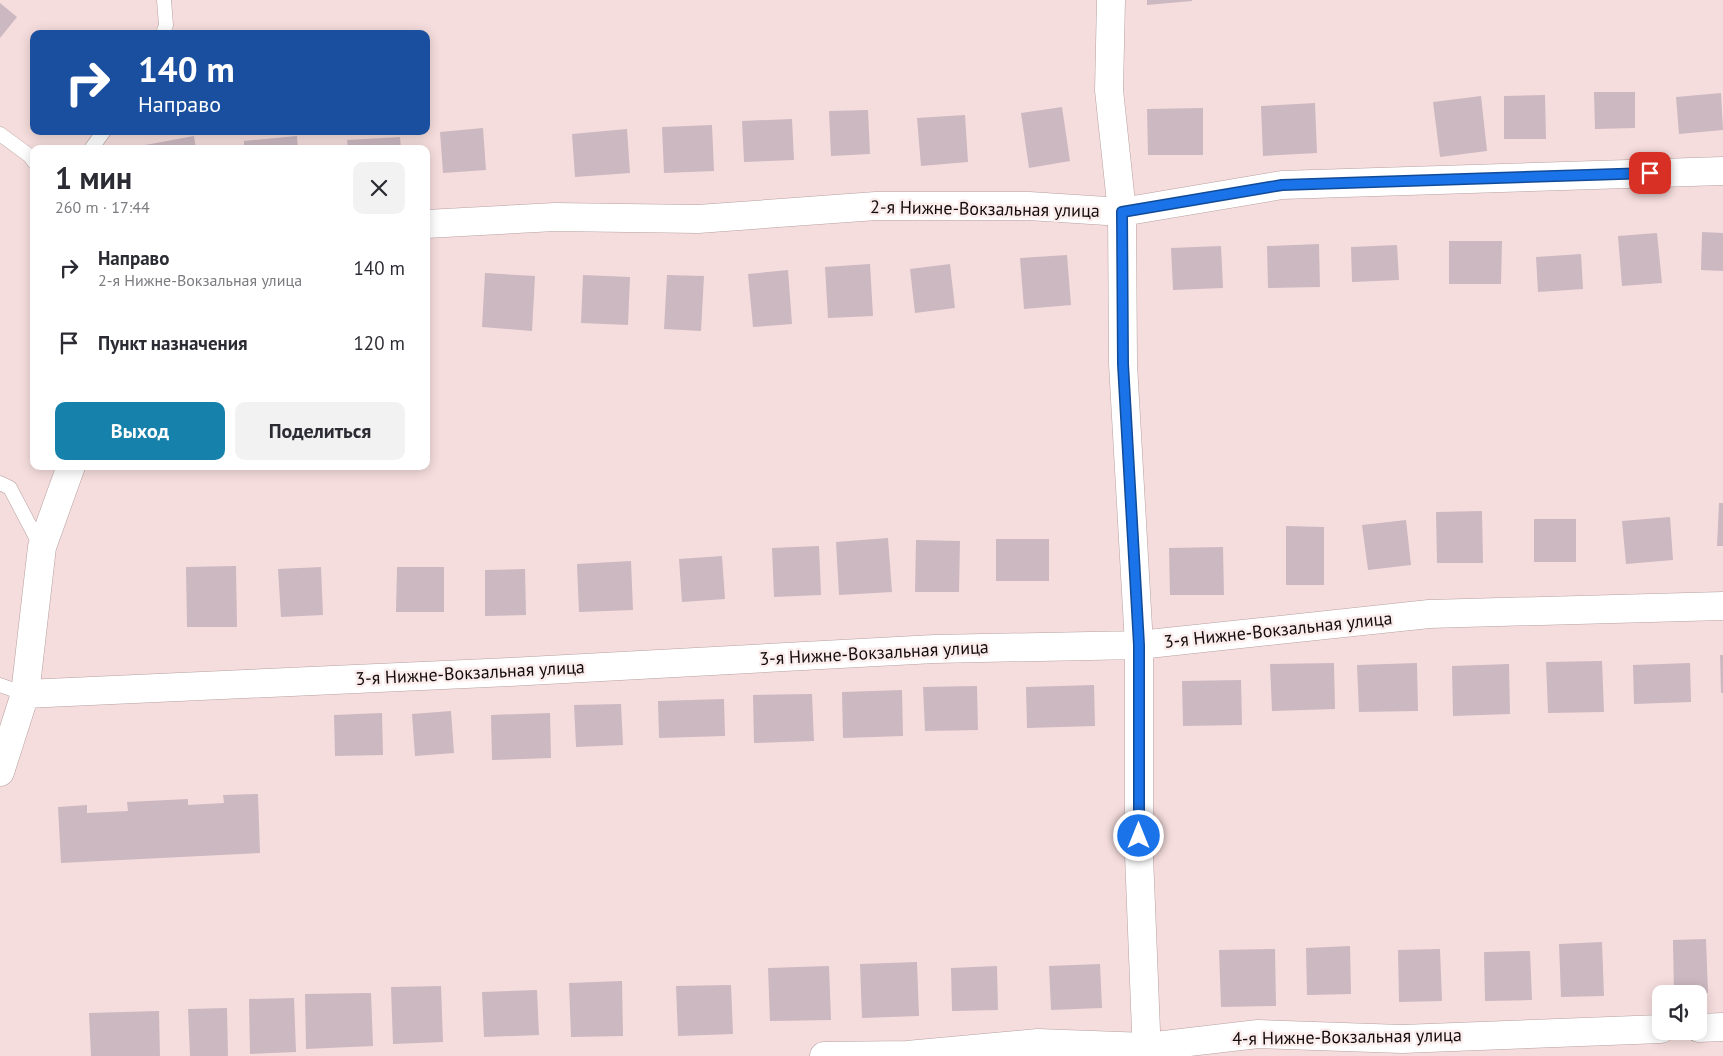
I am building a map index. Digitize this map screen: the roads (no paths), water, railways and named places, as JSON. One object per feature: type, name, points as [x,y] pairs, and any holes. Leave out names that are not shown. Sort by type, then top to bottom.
[{"type":"street","points":[[1111,0],[1109,90],[1122,212],[1123,364],[1139,645],[1139,855],[1147,1052]]},
{"type":"street","name":"2-я Нижне-Вокзальная улица","points":[[430,224],[554,217],[698,219],[876,206],[1029,206],[1122,212],[1282,185],[1723,170]]},
{"type":"street","points":[[0,772],[25,694],[42,547],[70,470]]},
{"type":"street","name":"3-я Нижне-Вокзальная улица","points":[[25,694],[510,672],[934,649],[1139,645],[1429,614],[1723,606]]},
{"type":"street","points":[[1707,1028],[1723,1027]]},
{"type":"street","name":"4-я Нижне-Вокзальная улица","points":[[824,1056],[907,1055],[1038,1043],[1147,1052],[1258,1034],[1402,1039],[1652,1029]]},
{"type":"lane","points":[[164,0],[166,25],[164,30]]},
{"type":"lane","points":[[0,134],[30,156]]},
{"type":"lane","points":[[0,483],[10,488],[42,547]]},
{"type":"lane","points":[[0,685],[25,694]]}]
